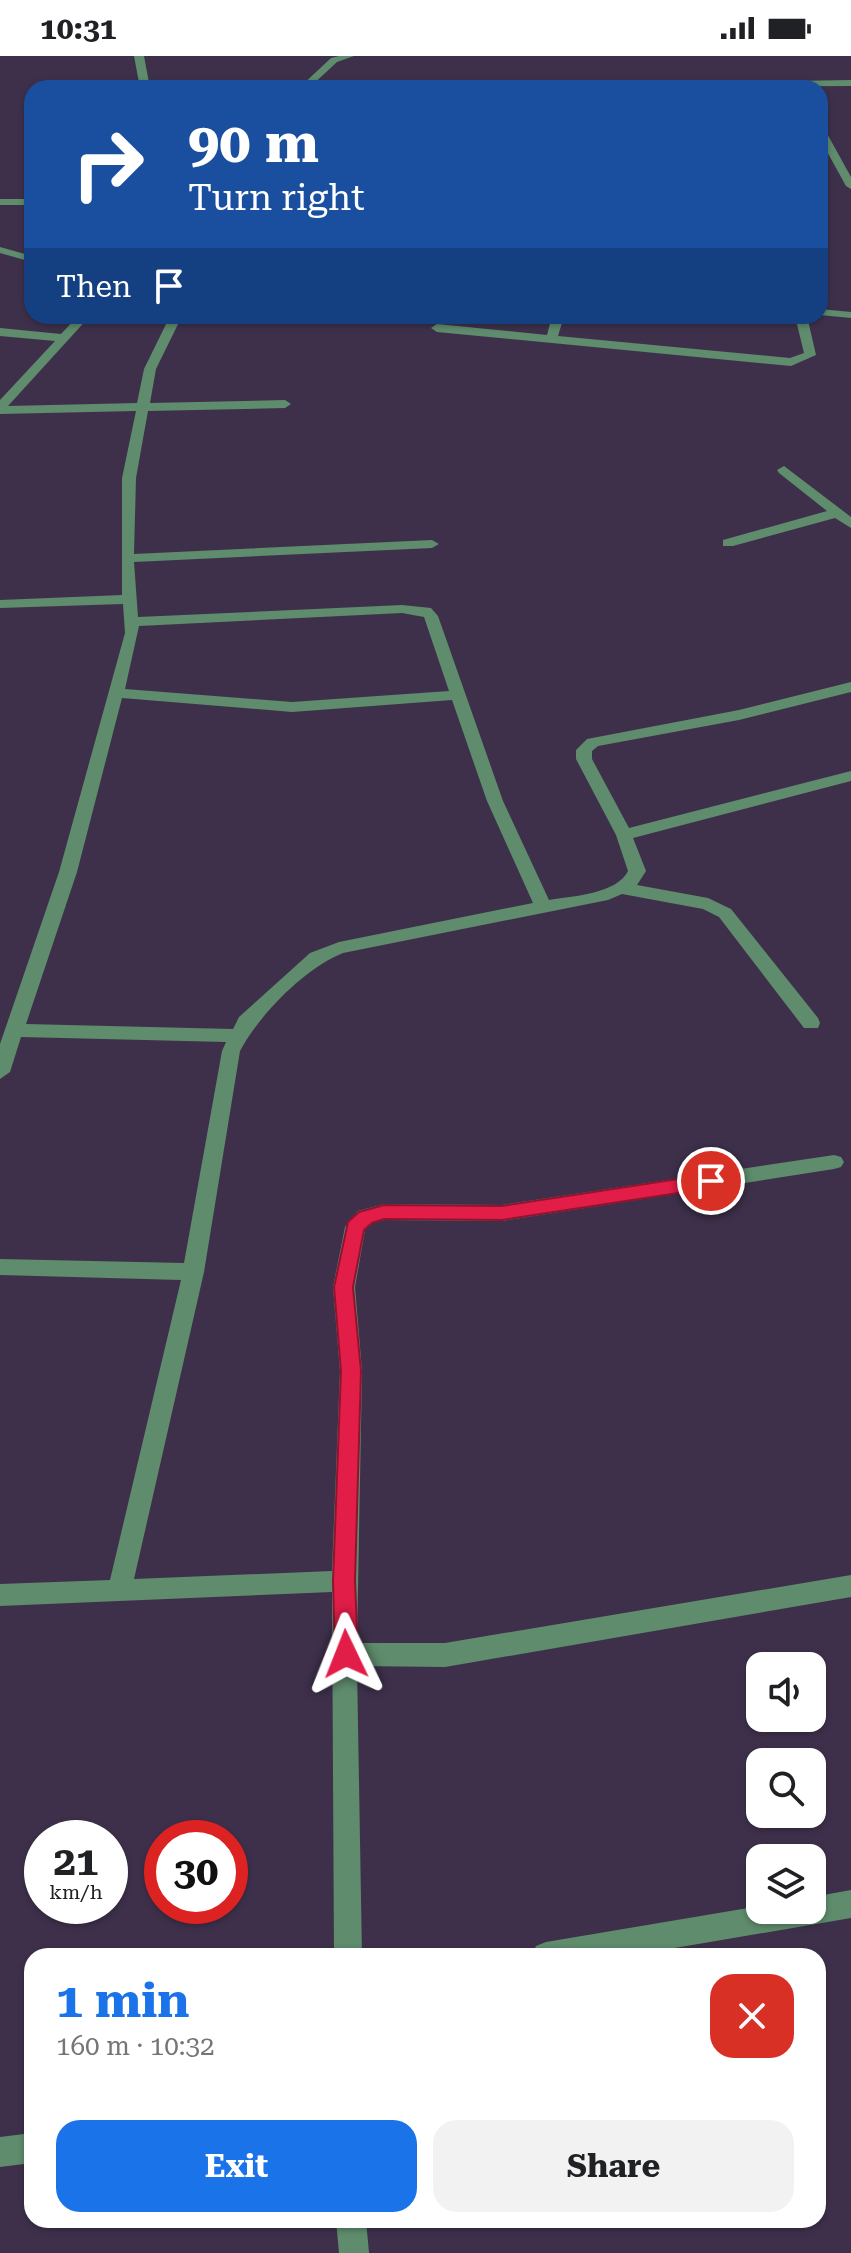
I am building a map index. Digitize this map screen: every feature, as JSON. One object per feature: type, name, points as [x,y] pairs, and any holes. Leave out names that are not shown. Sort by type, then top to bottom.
[{"type":"street","points":[[139,56],[144,80]]},
{"type":"street","points":[[313,80],[334,60],[349,56]]},
{"type":"street","points":[[828,84],[851,83]]},
{"type":"street","points":[[828,144],[851,186]]},
{"type":"street","points":[[0,202],[24,202]]},
{"type":"street","points":[[0,250],[24,257]]},
{"type":"street","points":[[828,313],[851,315]]},
{"type":"street","points":[[0,408],[77,324]]},
{"type":"street","points":[[0,1072],[68,872],[132,633],[127,558],[129,478],[153,361],[172,324]]},
{"type":"street","points":[[552,338],[556,324]]},
{"type":"street","points":[[437,328],[791,362],[810,355],[803,324]]},
{"type":"street","points":[[0,332],[64,338]]},
{"type":"street","points":[[0,408],[285,404]]},
{"type":"street","points":[[784,470],[851,524]]},
{"type":"street","points":[[728,543],[836,513]]},
{"type":"street","points":[[127,558],[432,544]]},
{"type":"street","points":[[0,604],[131,599]]},
{"type":"street","points":[[131,622],[415,608],[426,611],[431,616],[495,801],[543,907]]},
{"type":"street","points":[[120,1587],[193,1272],[231,1051],[246,1022],[316,957],[339,948],[608,894],[622,888],[637,871],[624,835],[584,759],[584,750],[593,742],[752,712],[851,687]]},
{"type":"street","points":[[115,693],[292,707],[458,695]]},
{"type":"street","points":[[624,835],[851,776]]},
{"type":"street","points":[[622,888],[708,904],[725,913],[811,1023]]},
{"type":"street","points":[[16,1030],[238,1036]]},
{"type":"street","points":[[348,1948],[344,1581],[351,1371],[344,1287],[355,1227],[365,1217],[384,1212],[502,1213],[834,1162]]},
{"type":"street","points":[[0,1267],[193,1272]]},
{"type":"street","points":[[0,1595],[120,1587],[344,1581]]},
{"type":"street","points":[[346,1654],[445,1655],[851,1586]]},
{"type":"street","points":[[593,1948],[851,1904]]},
{"type":"street","points":[[0,2152],[24,2149]]},
{"type":"street","points":[[352,2228],[354,2253]]},
{"type":"route","points":[[346,1654],[344,1581],[351,1352],[344,1287],[345,1268],[355,1227],[365,1217],[384,1212],[502,1213],[711,1181]]}]
